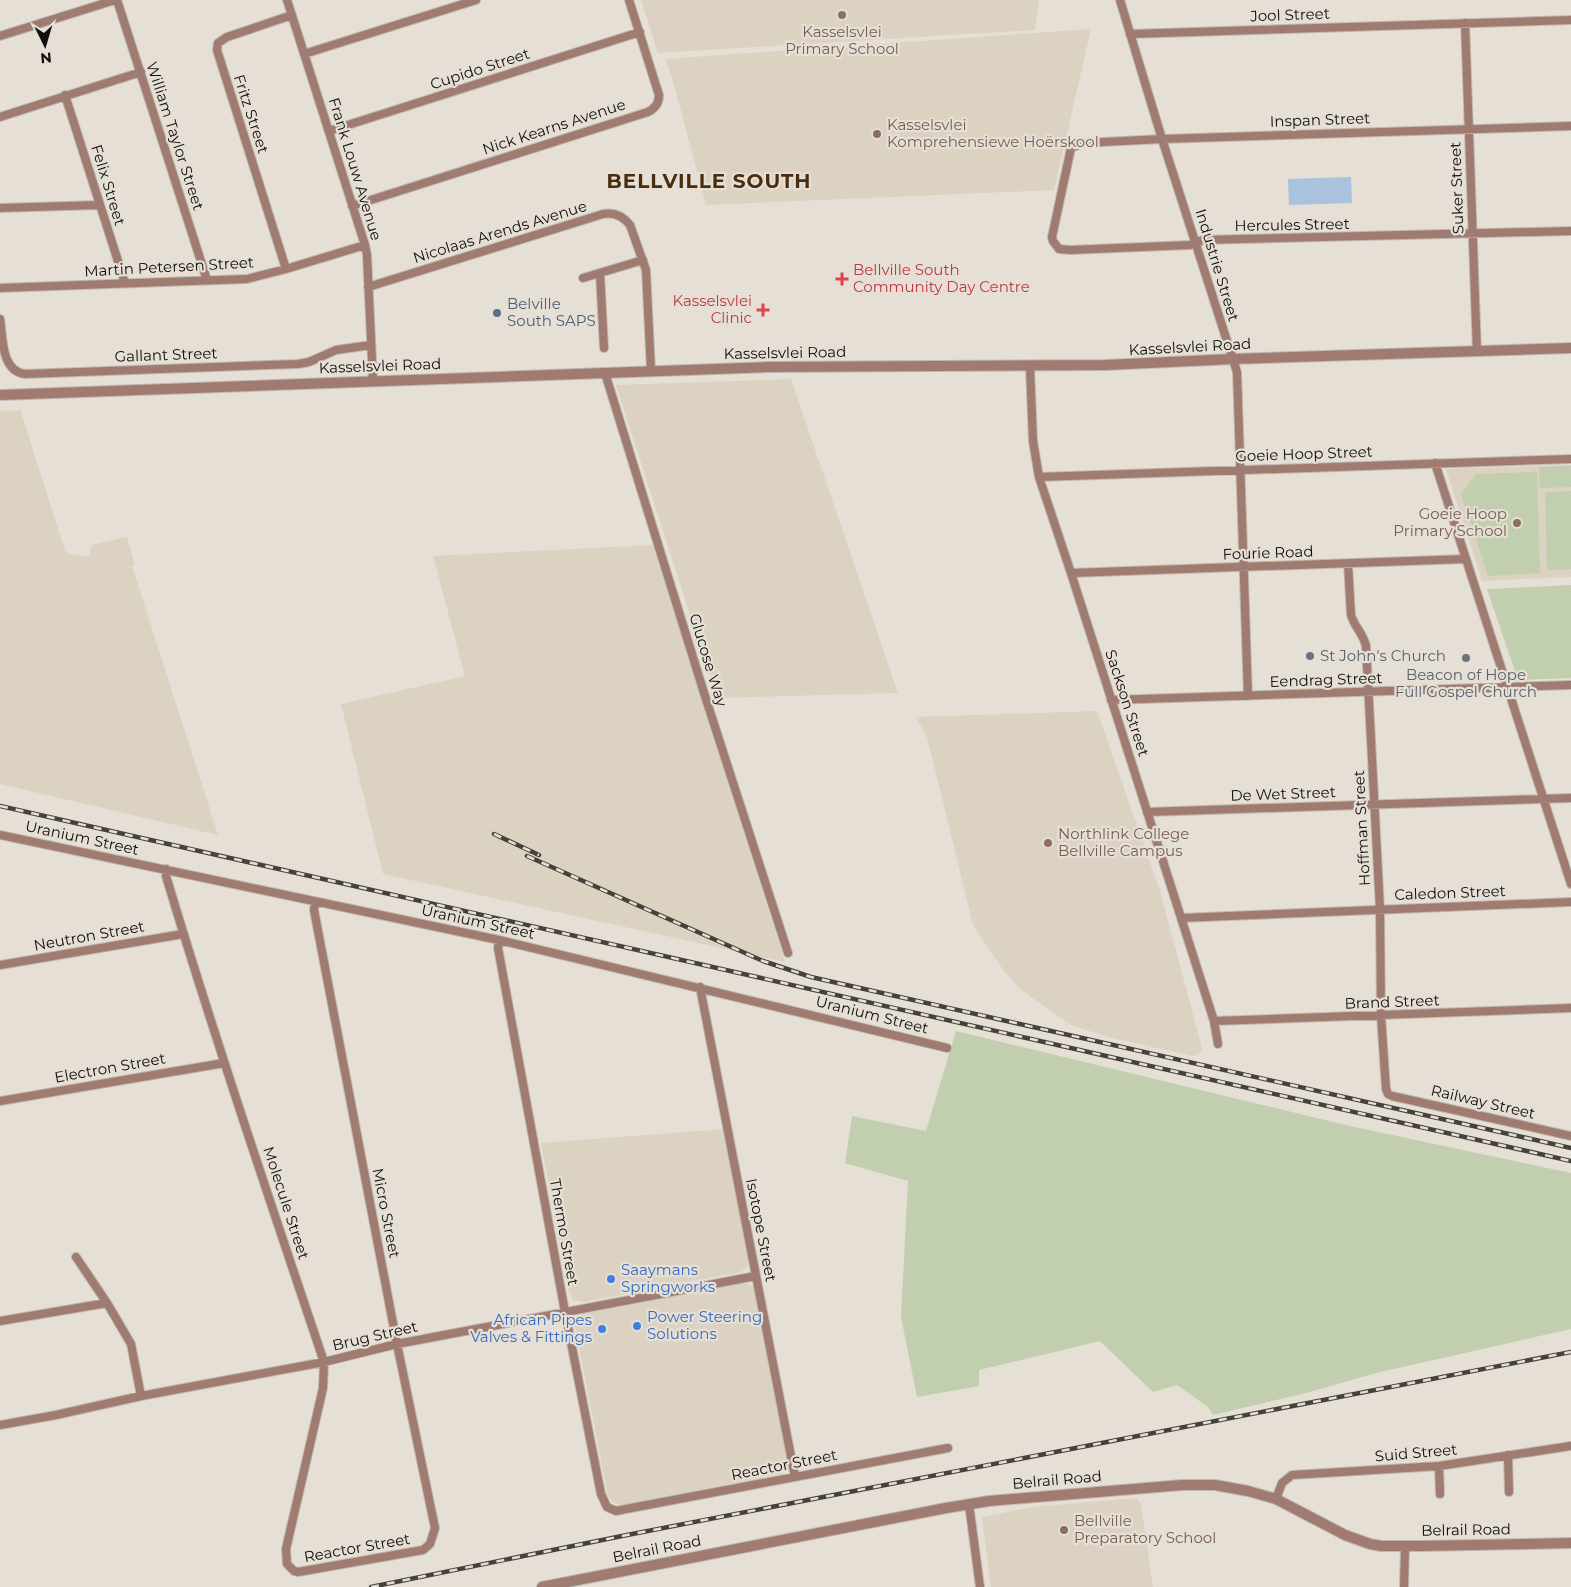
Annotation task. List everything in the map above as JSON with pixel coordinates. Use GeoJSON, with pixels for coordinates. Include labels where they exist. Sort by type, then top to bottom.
{"type":"FeatureCollection","features":[{"type":"Feature","properties":{"kind":"street"},"geometry":{"type":"LineString","coordinates":[[0,36],[116,0]]}},
{"type":"Feature","properties":{"kind":"street","name":"William Taylor Street"},"geometry":{"type":"LineString","coordinates":[[116,0],[141,72],[207,280]]}},
{"type":"Feature","properties":{"kind":"street","name":"Frank Louw Avenue"},"geometry":{"type":"LineString","coordinates":[[287,0],[364,245],[373,382]]}},
{"type":"Feature","properties":{"kind":"street"},"geometry":{"type":"LineString","coordinates":[[304,54],[476,0]]}},
{"type":"Feature","properties":{"kind":"street","name":"Nick Kearns Avenue"},"geometry":{"type":"LineString","coordinates":[[352,206],[654,109],[659,95],[629,0]]}},
{"type":"Feature","properties":{"kind":"street","name":"Industrie Street"},"geometry":{"type":"LineString","coordinates":[[1120,0],[1162,139],[1237,372],[1248,696]]}},
{"type":"Feature","properties":{"kind":"street","name":"Fritz Street"},"geometry":{"type":"LineString","coordinates":[[286,269],[217,50],[218,42],[227,37],[292,15]]}},
{"type":"Feature","properties":{"kind":"street","name":"Jool Street"},"geometry":{"type":"LineString","coordinates":[[1130,34],[1571,20]]}},
{"type":"Feature","properties":{"kind":"street","name":"Suker Street"},"geometry":{"type":"LineString","coordinates":[[1465,23],[1477,352]]}},
{"type":"Feature","properties":{"kind":"street","name":"Cupido Street"},"geometry":{"type":"LineString","coordinates":[[329,131],[640,32]]}},
{"type":"Feature","properties":{"kind":"street"},"geometry":{"type":"LineString","coordinates":[[0,117],[141,72]]}},
{"type":"Feature","properties":{"kind":"street","name":"Felix Street"},"geometry":{"type":"LineString","coordinates":[[66,95],[125,283]]}},
{"type":"Feature","properties":{"kind":"street","name":"Inspan Street"},"geometry":{"type":"LineString","coordinates":[[1071,148],[1083,143],[1162,139],[1571,126]]}},
{"type":"Feature","properties":{"kind":"street","name":"Hercules Street"},"geometry":{"type":"LineString","coordinates":[[1071,148],[1052,232],[1053,241],[1059,248],[1070,250],[1190,245],[1203,240],[1571,231]]}},
{"type":"Feature","properties":{"kind":"street"},"geometry":{"type":"LineString","coordinates":[[0,208],[99,204]]}},
{"type":"Feature","properties":{"kind":"street","name":"Nicolaas Arends Avenue"},"geometry":{"type":"LineString","coordinates":[[368,287],[613,213],[626,219],[630,225],[643,260],[648,286],[651,371]]}},
{"type":"Feature","properties":{"kind":"street","name":"Martin Petersen Street"},"geometry":{"type":"LineString","coordinates":[[0,288],[247,278],[262,276],[364,245]]}},
{"type":"Feature","properties":{"kind":"street"},"geometry":{"type":"LineString","coordinates":[[583,278],[643,260]]}},
{"type":"Feature","properties":{"kind":"street"},"geometry":{"type":"LineString","coordinates":[[600,273],[604,348]]}},
{"type":"Feature","properties":{"kind":"street","name":"Gallant Street"},"geometry":{"type":"LineString","coordinates":[[0,319],[8,364],[16,372],[25,374],[298,364],[315,360],[336,350],[371,345]]}},
{"type":"Feature","properties":{"kind":"street","name":"Kasselsvlei Road"},"geometry":{"type":"LineString","coordinates":[[0,395],[651,371],[827,366],[1030,367],[1571,348]]}},
{"type":"Feature","properties":{"kind":"street","name":"Sackson Street"},"geometry":{"type":"LineString","coordinates":[[1030,367],[1033,441],[1039,477],[1214,1021],[1218,1044]]}},
{"type":"Feature","properties":{"kind":"street","name":"Glucose Way"},"geometry":{"type":"LineString","coordinates":[[605,373],[704,693],[788,953]]}},
{"type":"Feature","properties":{"kind":"street","name":"Goeie Hoop Street"},"geometry":{"type":"LineString","coordinates":[[1039,477],[1571,459]]}},
{"type":"Feature","properties":{"kind":"street"},"geometry":{"type":"LineString","coordinates":[[1435,464],[1542,800],[1571,884]]}},
{"type":"Feature","properties":{"kind":"street","name":"Fourie Road"},"geometry":{"type":"LineString","coordinates":[[1071,573],[1465,559]]}},
{"type":"Feature","properties":{"kind":"street","name":"Hoffman Street"},"geometry":{"type":"LineString","coordinates":[[1348,564],[1351,615],[1353,622],[1366,641],[1380,910],[1382,1016],[1386,1089],[1388,1094]]}},
{"type":"Feature","properties":{"kind":"street","name":"Eendrag Street"},"geometry":{"type":"LineString","coordinates":[[1112,700],[1571,685]]}},
{"type":"Feature","properties":{"kind":"street","name":"De Wet Street"},"geometry":{"type":"LineString","coordinates":[[1147,812],[1571,798]]}},
{"type":"Feature","properties":{"kind":"street","name":"Uranium Street"},"geometry":{"type":"LineString","coordinates":[[0,835],[499,940],[947,1048]]}},
{"type":"Feature","properties":{"kind":"street","name":"Molecule Street"},"geometry":{"type":"LineString","coordinates":[[166,869],[166,876],[183,934],[224,1063],[324,1362],[323,1388],[286,1549]]}},
{"type":"Feature","properties":{"kind":"street","name":"Micro Street"},"geometry":{"type":"LineString","coordinates":[[315,902],[318,929],[397,1344],[435,1528]]}},
{"type":"Feature","properties":{"kind":"street","name":"Caledon Street"},"geometry":{"type":"LineString","coordinates":[[1181,918],[1571,902]]}},
{"type":"Feature","properties":{"kind":"street","name":"Neutron Street"},"geometry":{"type":"LineString","coordinates":[[0,965],[183,934]]}},
{"type":"Feature","properties":{"kind":"street","name":"Thermo Street"},"geometry":{"type":"LineString","coordinates":[[499,940],[498,948],[565,1312],[601,1494],[607,1507],[616,1511],[626,1509]]}},
{"type":"Feature","properties":{"kind":"street","name":"Isotope Street"},"geometry":{"type":"LineString","coordinates":[[700,987],[795,1477]]}},
{"type":"Feature","properties":{"kind":"street","name":"Brand Street"},"geometry":{"type":"LineString","coordinates":[[1214,1021],[1571,1008]]}},
{"type":"Feature","properties":{"kind":"street","name":"Electron Street"},"geometry":{"type":"LineString","coordinates":[[0,1101],[224,1063]]}},
{"type":"Feature","properties":{"kind":"street","name":"Railway Street"},"geometry":{"type":"LineString","coordinates":[[1388,1094],[1571,1136]]}},
{"type":"Feature","properties":{"kind":"street"},"geometry":{"type":"LineString","coordinates":[[76,1257],[107,1303],[131,1344],[141,1396]]}},
{"type":"Feature","properties":{"kind":"street","name":"Brug Street"},"geometry":{"type":"LineString","coordinates":[[0,1425],[141,1396],[324,1362],[397,1344],[756,1276]]}},
{"type":"Feature","properties":{"kind":"street"},"geometry":{"type":"LineString","coordinates":[[0,1321],[107,1303]]}},
{"type":"Feature","properties":{"kind":"street","name":"Suid Street"},"geometry":{"type":"LineString","coordinates":[[1276,1499],[1282,1483],[1292,1475],[1439,1466],[1571,1446]]}},
{"type":"Feature","properties":{"kind":"street","name":"Reactor Street"},"geometry":{"type":"LineString","coordinates":[[626,1509],[948,1448]]}},
{"type":"Feature","properties":{"kind":"street"},"geometry":{"type":"LineString","coordinates":[[1508,1456],[1509,1492]]}},
{"type":"Feature","properties":{"kind":"street"},"geometry":{"type":"LineString","coordinates":[[1439,1466],[1440,1494]]}},
{"type":"Feature","properties":{"kind":"street","name":"Belrail Road"},"geometry":{"type":"LineString","coordinates":[[542,1587],[969,1504],[1182,1485],[1215,1485],[1276,1499],[1358,1540],[1381,1546],[1571,1543]]}},
{"type":"Feature","properties":{"kind":"street"},"geometry":{"type":"LineString","coordinates":[[969,1504],[980,1587]]}},
{"type":"Feature","properties":{"kind":"street","name":"Reactor Street"},"geometry":{"type":"LineString","coordinates":[[286,1549],[286,1561],[289,1567],[294,1571],[304,1571],[424,1550],[430,1544],[435,1528]]}},
{"type":"Feature","properties":{"kind":"street"},"geometry":{"type":"LineString","coordinates":[[1404,1587],[1405,1547]]}},
{"type":"Feature","properties":{"kind":"shaded area","name":"Kasselsvlei Primary School"},"geometry":{"type":"Polygon","coordinates":[[[641,0],[1039,0],[1035,30],[658,53],[641,0]]]}},
{"type":"Feature","properties":{"kind":"shaded area","name":"Kasselsvlei Komprehensiewe Hoërskool"},"geometry":{"type":"Polygon","coordinates":[[[1091,29],[1054,190],[706,205],[672,77],[665,59],[1091,29]]]}},
{"type":"Feature","properties":{"kind":"shaded area"},"geometry":{"type":"Polygon","coordinates":[[[791,379],[898,693],[717,698],[616,385],[791,379]]]}},
{"type":"Feature","properties":{"kind":"shaded area"},"geometry":{"type":"Polygon","coordinates":[[[20,409],[65,551],[69,554],[89,557],[92,545],[127,537],[135,565],[132,566],[218,835],[0,784],[0,410],[16,411],[20,409]]]}},
{"type":"Feature","properties":{"kind":"shaded area","name":"Goeie Hoop Primary School"},"geometry":{"type":"Polygon","coordinates":[[[1571,465],[1571,577],[1482,581],[1446,469],[1571,465]]]}},
{"type":"Feature","properties":{"kind":"shaded area"},"geometry":{"type":"Polygon","coordinates":[[[655,545],[697,687],[785,962],[383,874],[341,704],[465,676],[433,556],[655,545]]]}},
{"type":"Feature","properties":{"kind":"shaded area","name":"Northlink College Bellville Campus"},"geometry":{"type":"Polygon","coordinates":[[[1097,711],[1160,891],[1202,1049],[1199,1054],[1193,1056],[1108,1037],[1071,1025],[1020,989],[1004,971],[973,925],[927,737],[916,717],[1097,711]]]}},
{"type":"Feature","properties":{"kind":"shaded area"},"geometry":{"type":"Polygon","coordinates":[[[724,1129],[749,1261],[747,1267],[741,1272],[584,1302],[573,1300],[569,1292],[541,1143],[724,1129]]]}},
{"type":"Feature","properties":{"kind":"shaded area"},"geometry":{"type":"Polygon","coordinates":[[[743,1283],[751,1285],[755,1290],[788,1460],[787,1469],[779,1474],[622,1505],[613,1503],[608,1496],[575,1327],[576,1319],[583,1314],[743,1283]]]}},
{"type":"Feature","properties":{"kind":"shaded area","name":"Bellville Preparatory School"},"geometry":{"type":"Polygon","coordinates":[[[1137,1498],[1141,1504],[1153,1587],[991,1587],[982,1517],[1032,1507],[1137,1498]]]}},
{"type":"Feature","properties":{"kind":"green space"},"geometry":{"type":"Polygon","coordinates":[[[1571,466],[1571,487],[1540,488],[1539,467],[1571,466]]]}},
{"type":"Feature","properties":{"kind":"green space"},"geometry":{"type":"Polygon","coordinates":[[[1537,472],[1540,573],[1488,576],[1461,494],[1476,474],[1537,472]]]}},
{"type":"Feature","properties":{"kind":"green space"},"geometry":{"type":"Polygon","coordinates":[[[1571,491],[1571,569],[1547,570],[1545,492],[1571,491]]]}},
{"type":"Feature","properties":{"kind":"green space"},"geometry":{"type":"Polygon","coordinates":[[[1571,585],[1571,678],[1518,680],[1487,589],[1571,585]]]}},
{"type":"Feature","properties":{"kind":"green space"},"geometry":{"type":"Polygon","coordinates":[[[956,1031],[1350,1126],[1571,1173],[1571,1329],[1380,1372],[1302,1394],[1213,1415],[1208,1407],[1177,1385],[1153,1392],[1100,1341],[979,1370],[979,1386],[917,1397],[901,1317],[908,1181],[845,1163],[852,1116],[926,1131],[956,1031]]]}},
{"type":"Feature","properties":{"kind":"water"},"geometry":{"type":"Polygon","coordinates":[[[1351,177],[1352,203],[1289,205],[1288,179],[1351,177]]]}},
{"type":"Feature","properties":{"kind":"railway"},"geometry":{"type":"LineString","coordinates":[[0,806],[1571,1161]]}},
{"type":"Feature","properties":{"kind":"railway"},"geometry":{"type":"LineString","coordinates":[[494,834],[539,855]]}},
{"type":"Feature","properties":{"kind":"railway"},"geometry":{"type":"LineString","coordinates":[[527,856],[763,961],[811,977],[1571,1148]]}},
{"type":"Feature","properties":{"kind":"railway"},"geometry":{"type":"LineString","coordinates":[[371,1587],[622,1536],[1571,1352]]}},
{"type":"Feature","properties":{"kind":"place","name":"Kasselsvlei Primary School"},"geometry":{"type":"Point","coordinates":[842,15]}},
{"type":"Feature","properties":{"kind":"place","name":"Kasselsvlei Komprehensiewe Hoërskool"},"geometry":{"type":"Point","coordinates":[877,134]}},
{"type":"Feature","properties":{"kind":"place","name":"Bellville South Community Day Centre"},"geometry":{"type":"Point","coordinates":[842,279]}},
{"type":"Feature","properties":{"kind":"place","name":"Kasselsvlei Clinic"},"geometry":{"type":"Point","coordinates":[763,310]}},
{"type":"Feature","properties":{"kind":"place","name":"Belville South SAPS"},"geometry":{"type":"Point","coordinates":[497,313]}},
{"type":"Feature","properties":{"kind":"place","name":"Goeie Hoop Primary School"},"geometry":{"type":"Point","coordinates":[1517,523]}},
{"type":"Feature","properties":{"kind":"place","name":"St John's Church"},"geometry":{"type":"Point","coordinates":[1310,656]}},
{"type":"Feature","properties":{"kind":"place","name":"Beacon of Hope Full Gospel Church"},"geometry":{"type":"Point","coordinates":[1466,658]}},
{"type":"Feature","properties":{"kind":"place","name":"Northlink College Bellville Campus"},"geometry":{"type":"Point","coordinates":[1048,843]}},
{"type":"Feature","properties":{"kind":"place","name":"Saaymans Springworks"},"geometry":{"type":"Point","coordinates":[611,1279]}},
{"type":"Feature","properties":{"kind":"place","name":"Power Steering Solutions"},"geometry":{"type":"Point","coordinates":[637,1326]}},
{"type":"Feature","properties":{"kind":"place","name":"African Pipes Valves & Fittings"},"geometry":{"type":"Point","coordinates":[602,1329]}},
{"type":"Feature","properties":{"kind":"place","name":"Bellville Preparatory School"},"geometry":{"type":"Point","coordinates":[1064,1530]}},
{"type":"Feature","properties":{"kind":"district","name":"BELLVILLE SOUTH"},"geometry":{"type":"Point","coordinates":[709,181]}}]}
